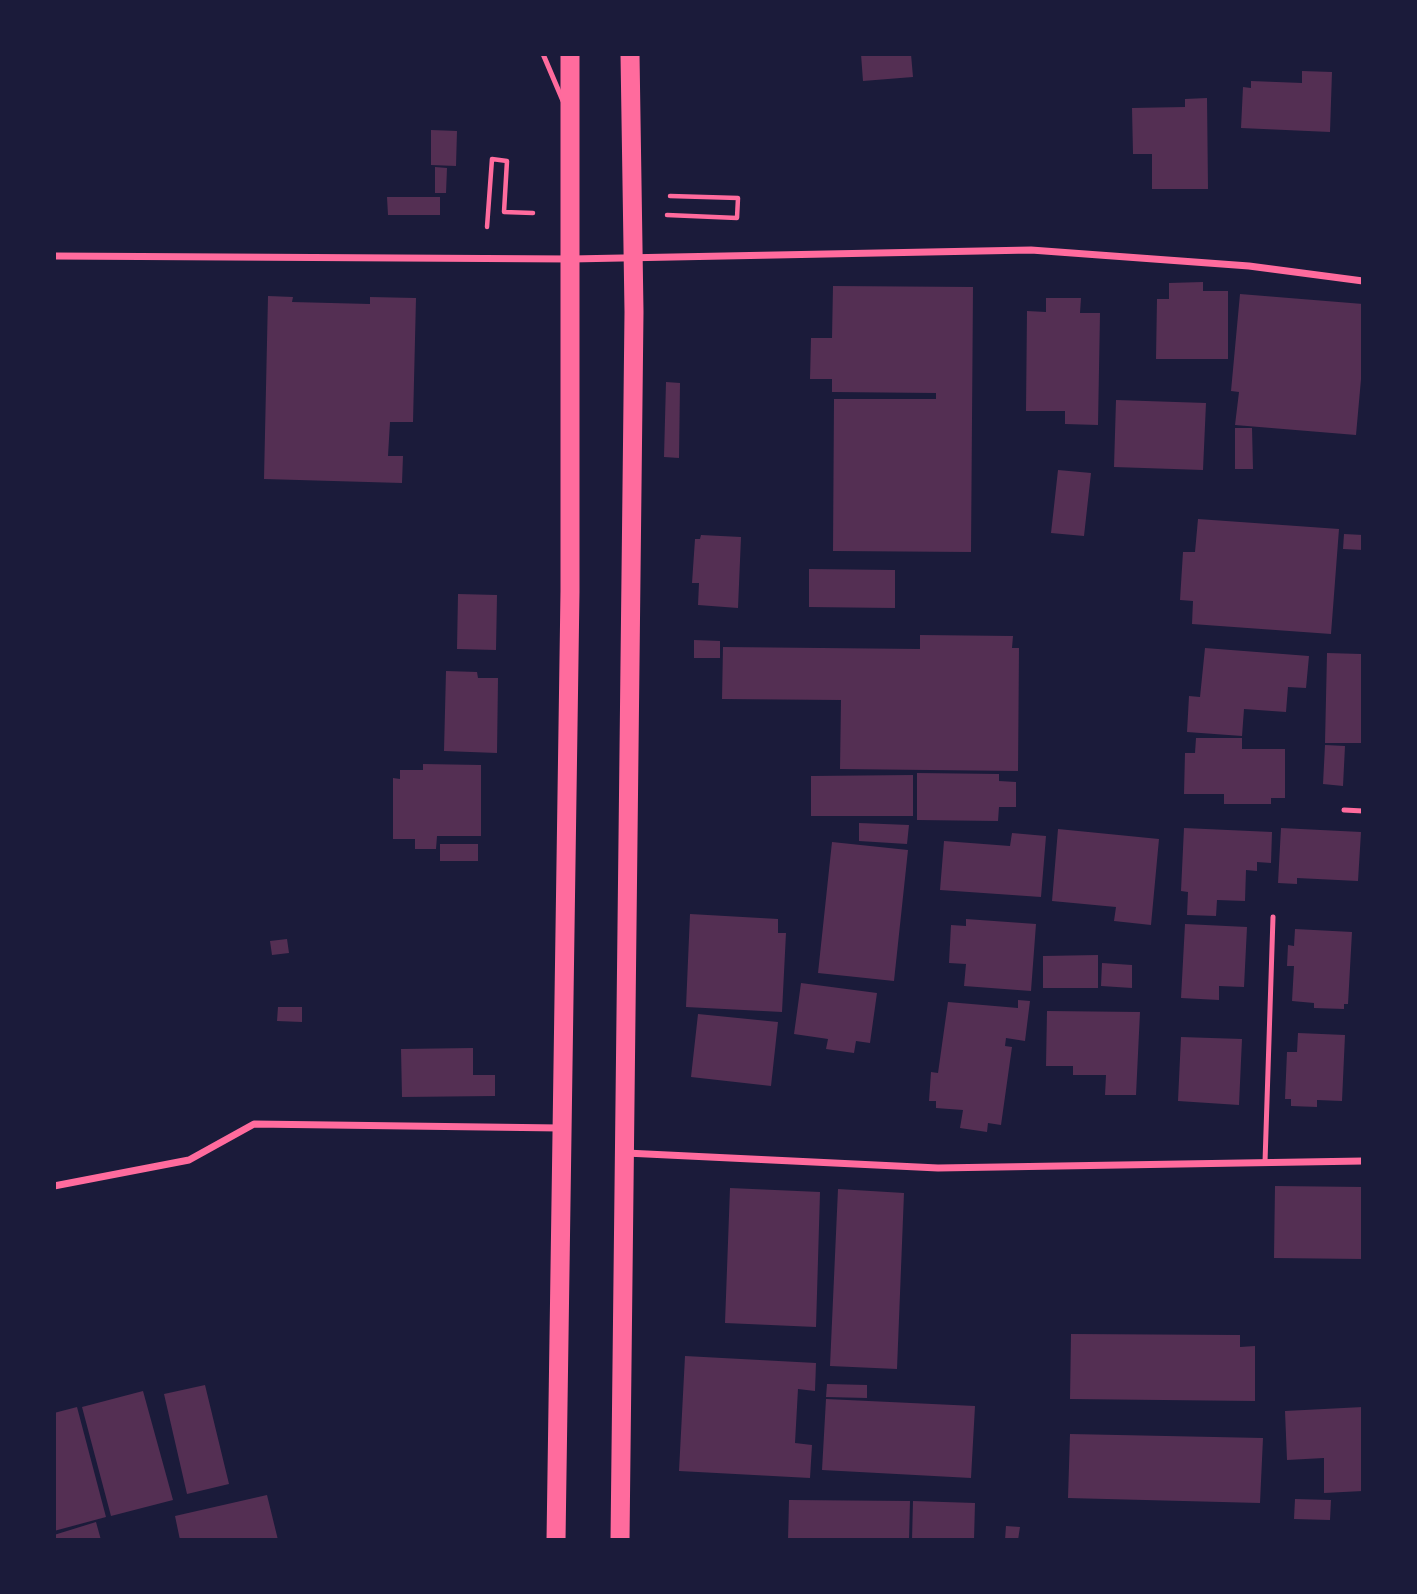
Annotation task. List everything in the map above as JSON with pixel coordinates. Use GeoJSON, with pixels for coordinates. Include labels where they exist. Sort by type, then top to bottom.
{"type":"FeatureCollection","features":[{"type":"Feature","properties":{"kind":"highway"},"geometry":{"type":"LineString","coordinates":[[556,1540],[559,1128],[569,605],[570,54]]}},
{"type":"Feature","properties":{"kind":"highway"},"geometry":{"type":"LineString","coordinates":[[620,1540],[633,257],[630,54]]}},
{"type":"Feature","properties":{"kind":"street"},"geometry":{"type":"LineString","coordinates":[[54,256],[571,259],[1031,250],[1249,266],[1363,281]]}},
{"type":"Feature","properties":{"kind":"street"},"geometry":{"type":"LineString","coordinates":[[54,1186],[189,1160],[254,1124],[559,1128]]}},
{"type":"Feature","properties":{"kind":"street"},"geometry":{"type":"LineString","coordinates":[[625,1153],[938,1168],[1363,1161]]}},
{"type":"Feature","properties":{"kind":"lane"},"geometry":{"type":"LineString","coordinates":[[543,54],[569,117]]}},
{"type":"Feature","properties":{"kind":"lane"},"geometry":{"type":"LineString","coordinates":[[1343,810],[1363,811]]}},
{"type":"Feature","properties":{"kind":"lane"},"geometry":{"type":"LineString","coordinates":[[1265,1162],[1273,917]]}},
{"type":"Feature","properties":{"kind":"path"},"geometry":{"type":"LineString","coordinates":[[487,234],[492,159],[507,161],[504,212]]}},
{"type":"Feature","properties":{"kind":"path"},"geometry":{"type":"LineString","coordinates":[[670,196],[738,198],[737,218],[683,215]]}},
{"type":"Feature","properties":{"kind":"building"},"geometry":{"type":"Polygon","coordinates":[[[861,54],[911,54],[913,77],[863,81],[861,54]]]}},
{"type":"Feature","properties":{"kind":"building"},"geometry":{"type":"Polygon","coordinates":[[[1302,71],[1332,72],[1330,132],[1241,128],[1243,87],[1251,88],[1251,81],[1302,83],[1302,71]]]}},
{"type":"Feature","properties":{"kind":"building"},"geometry":{"type":"Polygon","coordinates":[[[1207,98],[1208,189],[1152,189],[1152,154],[1133,154],[1132,108],[1185,107],[1185,99],[1207,98]]]}},
{"type":"Feature","properties":{"kind":"building"},"geometry":{"type":"Polygon","coordinates":[[[431,130],[457,131],[456,166],[431,165],[431,130]]]}},
{"type":"Feature","properties":{"kind":"building"},"geometry":{"type":"Polygon","coordinates":[[[435,167],[447,168],[446,193],[435,193],[435,167]]]}},
{"type":"Feature","properties":{"kind":"building"},"geometry":{"type":"Polygon","coordinates":[[[387,197],[440,197],[440,215],[388,215],[387,197]]]}},
{"type":"Feature","properties":{"kind":"building"},"geometry":{"type":"Polygon","coordinates":[[[1203,282],[1203,291],[1228,291],[1228,359],[1156,359],[1157,299],[1169,299],[1169,283],[1203,282]]]}},
{"type":"Feature","properties":{"kind":"building"},"geometry":{"type":"Polygon","coordinates":[[[833,286],[973,287],[971,552],[833,551],[834,399],[936,399],[936,393],[832,392],[832,379],[810,379],[811,338],[832,338],[833,286]]]}},
{"type":"Feature","properties":{"kind":"building"},"geometry":{"type":"Polygon","coordinates":[[[1240,294],[1363,304],[1363,357],[1356,435],[1235,425],[1239,392],[1231,391],[1240,294]]]}},
{"type":"Feature","properties":{"kind":"building"},"geometry":{"type":"Polygon","coordinates":[[[268,296],[293,297],[292,302],[370,304],[370,297],[416,298],[413,422],[390,422],[388,456],[403,456],[402,483],[264,479],[268,296]]]}},
{"type":"Feature","properties":{"kind":"building"},"geometry":{"type":"Polygon","coordinates":[[[1046,298],[1081,298],[1080,313],[1100,313],[1098,425],[1065,424],[1065,411],[1026,411],[1027,311],[1046,312],[1046,298]]]}},
{"type":"Feature","properties":{"kind":"building"},"geometry":{"type":"Polygon","coordinates":[[[666,382],[680,383],[679,458],[664,457],[666,382]]]}},
{"type":"Feature","properties":{"kind":"building"},"geometry":{"type":"Polygon","coordinates":[[[1116,400],[1206,403],[1203,470],[1114,467],[1116,400]]]}},
{"type":"Feature","properties":{"kind":"building"},"geometry":{"type":"Polygon","coordinates":[[[1235,428],[1252,428],[1253,469],[1235,469],[1235,428]]]}},
{"type":"Feature","properties":{"kind":"building"},"geometry":{"type":"Polygon","coordinates":[[[1058,470],[1091,473],[1084,536],[1051,533],[1058,470]]]}},
{"type":"Feature","properties":{"kind":"building"},"geometry":{"type":"Polygon","coordinates":[[[1198,519],[1339,529],[1331,634],[1192,624],[1193,601],[1180,600],[1183,552],[1195,552],[1198,519]]]}},
{"type":"Feature","properties":{"kind":"building"},"geometry":{"type":"Polygon","coordinates":[[[1344,534],[1363,535],[1363,550],[1343,549],[1344,534]]]}},
{"type":"Feature","properties":{"kind":"building"},"geometry":{"type":"Polygon","coordinates":[[[701,535],[741,537],[738,608],[698,605],[699,583],[692,583],[695,539],[700,539],[701,535]]]}},
{"type":"Feature","properties":{"kind":"building"},"geometry":{"type":"Polygon","coordinates":[[[809,569],[895,570],[895,608],[809,607],[809,569]]]}},
{"type":"Feature","properties":{"kind":"building"},"geometry":{"type":"Polygon","coordinates":[[[458,594],[497,595],[496,650],[457,649],[458,594]]]}},
{"type":"Feature","properties":{"kind":"building"},"geometry":{"type":"Polygon","coordinates":[[[920,635],[1013,636],[1012,648],[1019,648],[1018,771],[840,769],[841,700],[722,699],[723,647],[920,649],[920,635]]]}},
{"type":"Feature","properties":{"kind":"building"},"geometry":{"type":"Polygon","coordinates":[[[694,640],[720,641],[720,658],[694,658],[694,640]]]}},
{"type":"Feature","properties":{"kind":"building"},"geometry":{"type":"Polygon","coordinates":[[[1205,648],[1309,656],[1306,688],[1288,687],[1286,712],[1244,709],[1242,736],[1187,732],[1189,696],[1200,697],[1205,648]]]}},
{"type":"Feature","properties":{"kind":"building"},"geometry":{"type":"Polygon","coordinates":[[[1327,653],[1361,654],[1363,743],[1325,743],[1327,653]]]}},
{"type":"Feature","properties":{"kind":"building"},"geometry":{"type":"Polygon","coordinates":[[[446,671],[477,672],[478,678],[498,678],[497,753],[444,751],[446,671]]]}},
{"type":"Feature","properties":{"kind":"building"},"geometry":{"type":"Polygon","coordinates":[[[1196,738],[1242,738],[1242,749],[1285,749],[1285,798],[1271,798],[1271,804],[1224,804],[1224,794],[1184,794],[1185,753],[1195,753],[1196,738]]]}},
{"type":"Feature","properties":{"kind":"building"},"geometry":{"type":"Polygon","coordinates":[[[1325,745],[1345,746],[1343,786],[1323,784],[1325,745]]]}},
{"type":"Feature","properties":{"kind":"building"},"geometry":{"type":"Polygon","coordinates":[[[423,764],[481,765],[481,836],[437,836],[436,849],[415,849],[415,839],[393,839],[393,778],[400,779],[400,770],[423,770],[423,764]]]}},
{"type":"Feature","properties":{"kind":"building"},"geometry":{"type":"Polygon","coordinates":[[[917,773],[999,774],[999,781],[1016,782],[1016,807],[999,807],[998,821],[917,820],[917,773]]]}},
{"type":"Feature","properties":{"kind":"building"},"geometry":{"type":"Polygon","coordinates":[[[913,775],[913,816],[811,816],[811,776],[913,775]]]}},
{"type":"Feature","properties":{"kind":"building"},"geometry":{"type":"Polygon","coordinates":[[[859,823],[909,825],[907,844],[859,841],[859,823]]]}},
{"type":"Feature","properties":{"kind":"building"},"geometry":{"type":"Polygon","coordinates":[[[1184,828],[1272,832],[1271,863],[1257,862],[1257,871],[1246,870],[1245,901],[1217,900],[1216,916],[1187,915],[1188,892],[1181,891],[1184,828]]]}},
{"type":"Feature","properties":{"kind":"building"},"geometry":{"type":"Polygon","coordinates":[[[1281,828],[1361,832],[1358,881],[1297,878],[1297,884],[1278,883],[1281,828]]]}},
{"type":"Feature","properties":{"kind":"building"},"geometry":{"type":"Polygon","coordinates":[[[1058,829],[1159,839],[1151,925],[1114,921],[1116,907],[1052,901],[1058,829]]]}},
{"type":"Feature","properties":{"kind":"building"},"geometry":{"type":"Polygon","coordinates":[[[1012,833],[1046,836],[1041,897],[940,890],[944,841],[1010,846],[1012,833]]]}},
{"type":"Feature","properties":{"kind":"building"},"geometry":{"type":"Polygon","coordinates":[[[832,842],[908,850],[894,981],[818,973],[832,842]]]}},
{"type":"Feature","properties":{"kind":"building"},"geometry":{"type":"Polygon","coordinates":[[[440,844],[478,844],[478,861],[440,861],[440,844]]]}},
{"type":"Feature","properties":{"kind":"building"},"geometry":{"type":"Polygon","coordinates":[[[690,914],[778,919],[778,933],[786,933],[782,1012],[686,1007],[690,914]]]}},
{"type":"Feature","properties":{"kind":"building"},"geometry":{"type":"Polygon","coordinates":[[[966,919],[1036,924],[1031,991],[964,986],[966,964],[949,963],[951,925],[966,926],[966,919]]]}},
{"type":"Feature","properties":{"kind":"building"},"geometry":{"type":"Polygon","coordinates":[[[1185,924],[1247,927],[1244,987],[1219,986],[1219,1000],[1181,998],[1185,924]]]}},
{"type":"Feature","properties":{"kind":"building"},"geometry":{"type":"Polygon","coordinates":[[[1295,929],[1352,932],[1348,1004],[1344,1004],[1344,1009],[1314,1008],[1314,1003],[1292,1001],[1294,966],[1287,966],[1288,945],[1294,946],[1295,929]]]}},
{"type":"Feature","properties":{"kind":"building"},"geometry":{"type":"Polygon","coordinates":[[[287,939],[289,953],[272,955],[270,941],[287,939]]]}},
{"type":"Feature","properties":{"kind":"building"},"geometry":{"type":"Polygon","coordinates":[[[1098,955],[1098,988],[1043,988],[1043,956],[1098,955]]]}},
{"type":"Feature","properties":{"kind":"building"},"geometry":{"type":"Polygon","coordinates":[[[1102,963],[1132,965],[1132,988],[1101,986],[1102,963]]]}},
{"type":"Feature","properties":{"kind":"building"},"geometry":{"type":"Polygon","coordinates":[[[801,983],[877,993],[870,1043],[856,1041],[854,1053],[826,1049],[828,1039],[794,1034],[801,983]]]}},
{"type":"Feature","properties":{"kind":"building"},"geometry":{"type":"Polygon","coordinates":[[[1018,1000],[1030,1001],[1025,1041],[1006,1038],[1005,1046],[1012,1047],[1001,1125],[988,1123],[987,1132],[960,1128],[963,1110],[936,1108],[936,1101],[929,1101],[931,1072],[938,1073],[948,1002],[1018,1008],[1018,1000]]]}},
{"type":"Feature","properties":{"kind":"building"},"geometry":{"type":"Polygon","coordinates":[[[278,1007],[302,1007],[302,1022],[277,1021],[278,1007]]]}},
{"type":"Feature","properties":{"kind":"building"},"geometry":{"type":"Polygon","coordinates":[[[1047,1011],[1140,1012],[1136,1095],[1105,1095],[1106,1075],[1073,1075],[1073,1066],[1046,1066],[1047,1011]]]}},
{"type":"Feature","properties":{"kind":"building"},"geometry":{"type":"Polygon","coordinates":[[[698,1014],[778,1022],[771,1086],[691,1077],[698,1014]]]}},
{"type":"Feature","properties":{"kind":"building"},"geometry":{"type":"Polygon","coordinates":[[[1298,1033],[1345,1035],[1342,1101],[1317,1100],[1317,1107],[1291,1106],[1291,1099],[1285,1099],[1287,1052],[1297,1052],[1298,1033]]]}},
{"type":"Feature","properties":{"kind":"building"},"geometry":{"type":"Polygon","coordinates":[[[1181,1037],[1242,1039],[1239,1105],[1178,1101],[1181,1037]]]}},
{"type":"Feature","properties":{"kind":"building"},"geometry":{"type":"Polygon","coordinates":[[[473,1048],[473,1075],[495,1075],[495,1096],[402,1097],[401,1049],[473,1048]]]}},
{"type":"Feature","properties":{"kind":"building"},"geometry":{"type":"Polygon","coordinates":[[[1275,1186],[1363,1187],[1363,1259],[1274,1258],[1275,1186]]]}},
{"type":"Feature","properties":{"kind":"building"},"geometry":{"type":"Polygon","coordinates":[[[730,1188],[820,1192],[816,1327],[725,1323],[730,1188]]]}},
{"type":"Feature","properties":{"kind":"building"},"geometry":{"type":"Polygon","coordinates":[[[838,1189],[904,1193],[897,1369],[830,1366],[838,1189]]]}},
{"type":"Feature","properties":{"kind":"building"},"geometry":{"type":"Polygon","coordinates":[[[1071,1334],[1240,1335],[1240,1347],[1255,1346],[1255,1401],[1070,1399],[1071,1334]]]}},
{"type":"Feature","properties":{"kind":"building"},"geometry":{"type":"Polygon","coordinates":[[[685,1356],[816,1363],[815,1391],[798,1389],[795,1443],[812,1445],[810,1478],[679,1471],[685,1356]]]}},
{"type":"Feature","properties":{"kind":"building"},"geometry":{"type":"Polygon","coordinates":[[[827,1384],[867,1385],[867,1398],[826,1397],[827,1384]]]}},
{"type":"Feature","properties":{"kind":"building"},"geometry":{"type":"Polygon","coordinates":[[[205,1385],[229,1484],[187,1494],[164,1394],[205,1385]]]}},
{"type":"Feature","properties":{"kind":"building"},"geometry":{"type":"Polygon","coordinates":[[[143,1391],[173,1500],[111,1516],[82,1407],[143,1391]]]}},
{"type":"Feature","properties":{"kind":"building"},"geometry":{"type":"Polygon","coordinates":[[[826,1399],[975,1406],[971,1478],[822,1470],[826,1399]]]}},
{"type":"Feature","properties":{"kind":"building"},"geometry":{"type":"Polygon","coordinates":[[[77,1407],[106,1517],[54,1531],[54,1413],[77,1407]]]}},
{"type":"Feature","properties":{"kind":"building"},"geometry":{"type":"Polygon","coordinates":[[[1363,1407],[1363,1491],[1324,1493],[1324,1458],[1287,1460],[1285,1411],[1363,1407]]]}},
{"type":"Feature","properties":{"kind":"building"},"geometry":{"type":"Polygon","coordinates":[[[1070,1434],[1263,1438],[1260,1503],[1068,1498],[1070,1434]]]}},
{"type":"Feature","properties":{"kind":"building"},"geometry":{"type":"Polygon","coordinates":[[[267,1495],[278,1540],[180,1540],[175,1516],[267,1495]]]}},
{"type":"Feature","properties":{"kind":"building"},"geometry":{"type":"Polygon","coordinates":[[[1295,1499],[1331,1500],[1330,1520],[1294,1519],[1295,1499]]]}},
{"type":"Feature","properties":{"kind":"building"},"geometry":{"type":"Polygon","coordinates":[[[789,1500],[910,1501],[909,1540],[788,1540],[789,1500]]]}},
{"type":"Feature","properties":{"kind":"building"},"geometry":{"type":"Polygon","coordinates":[[[913,1501],[975,1503],[974,1540],[912,1540],[913,1501]]]}},
{"type":"Feature","properties":{"kind":"building"},"geometry":{"type":"Polygon","coordinates":[[[96,1522],[101,1540],[54,1540],[54,1535],[96,1522]]]}},
{"type":"Feature","properties":{"kind":"building"},"geometry":{"type":"Polygon","coordinates":[[[1006,1526],[1020,1527],[1018,1540],[1005,1540],[1006,1526]]]}}]}
